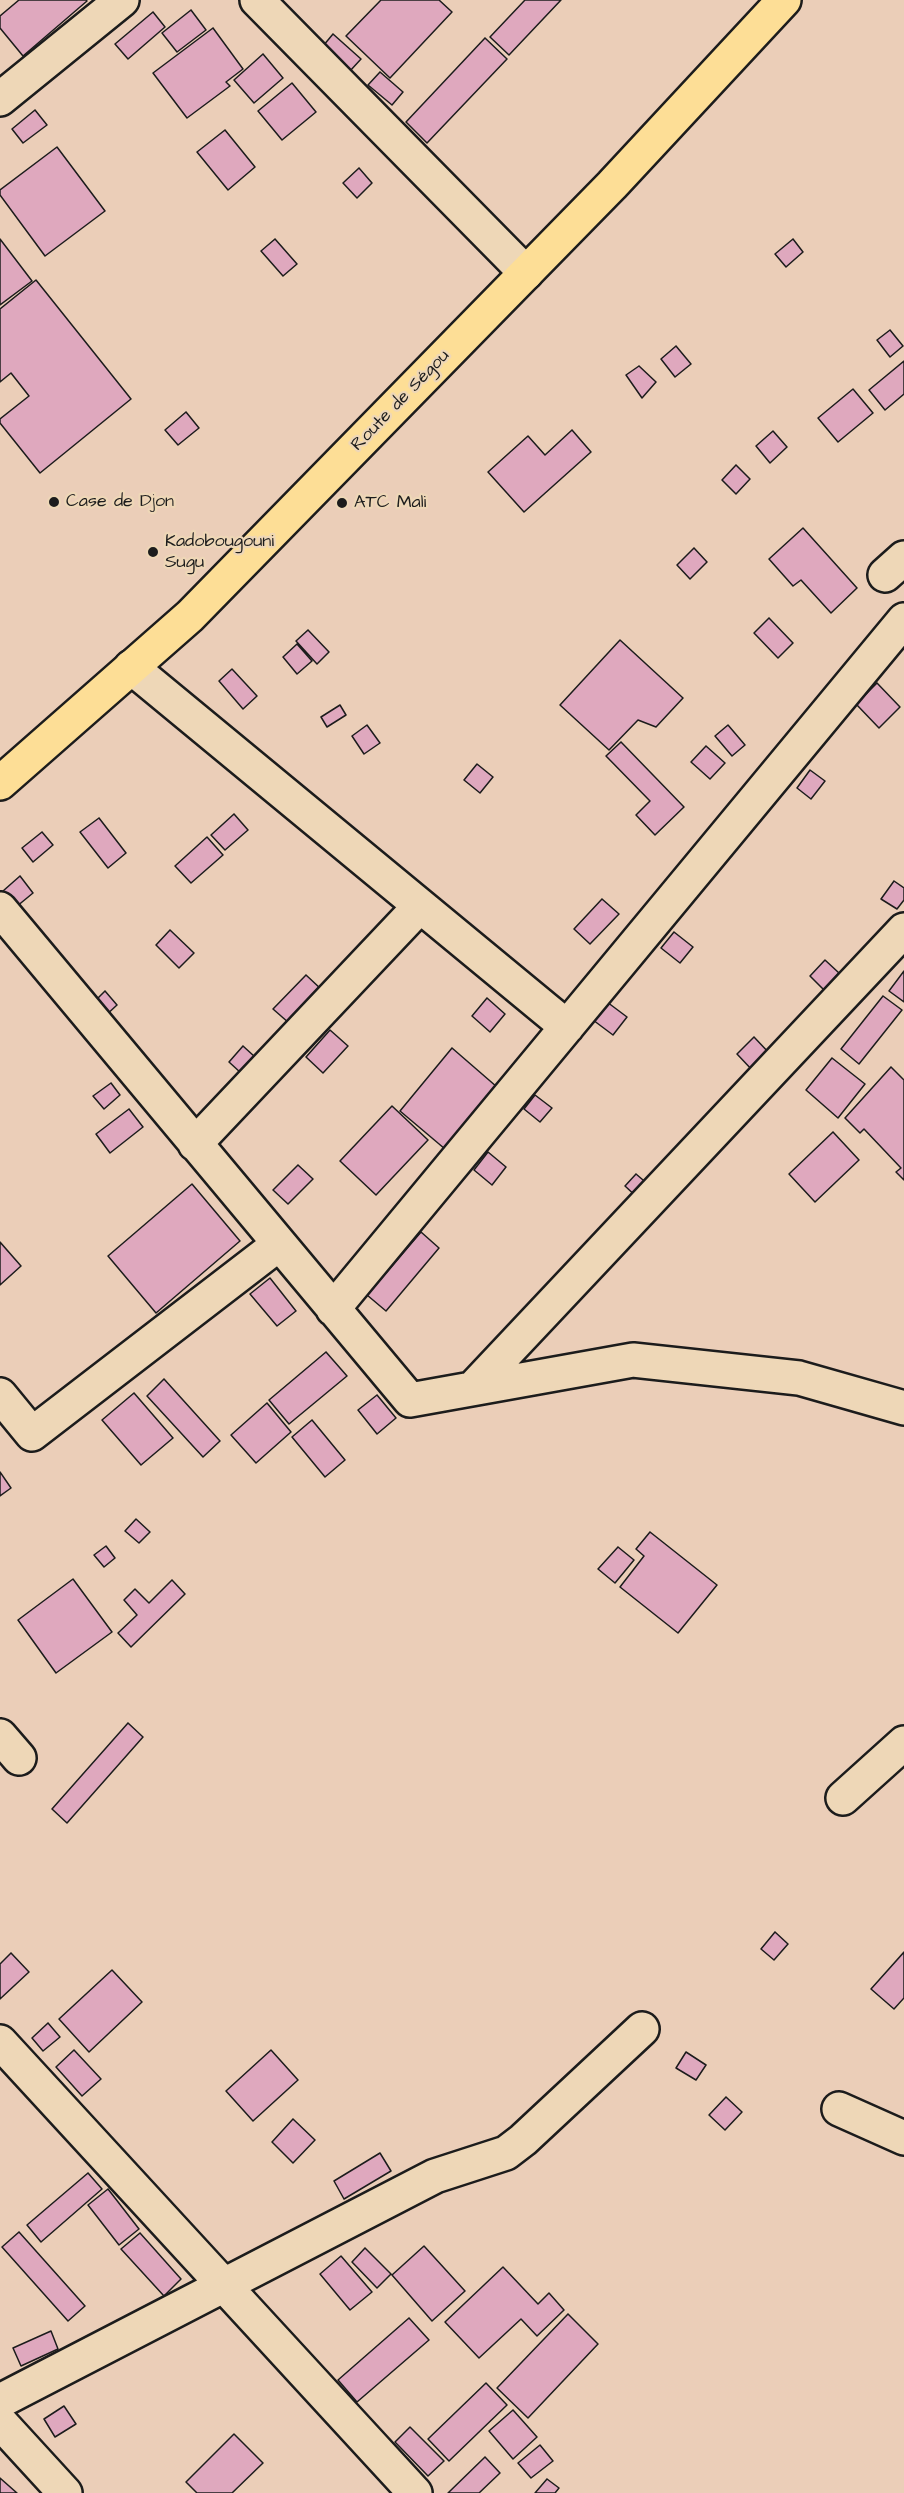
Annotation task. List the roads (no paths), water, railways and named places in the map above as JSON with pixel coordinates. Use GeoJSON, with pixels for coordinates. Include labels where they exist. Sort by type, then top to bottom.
{"type":"FeatureCollection","features":[{"type":"Feature","properties":{"kind":"highway","name":"Route de Ségou"},"geometry":{"type":"LineString","coordinates":[[0,783],[190,616],[612,185],[784,0]]}},
{"type":"Feature","properties":{"kind":"street"},"geometry":{"type":"LineString","coordinates":[[0,99],[122,0]]}},
{"type":"Feature","properties":{"kind":"street"},"geometry":{"type":"LineString","coordinates":[[257,0],[526,273]]}},
{"type":"Feature","properties":{"kind":"street"},"geometry":{"type":"LineString","coordinates":[[333,1309],[904,620]]}},
{"type":"Feature","properties":{"kind":"street"},"geometry":{"type":"LineString","coordinates":[[131,668],[567,1027]]}},
{"type":"Feature","properties":{"kind":"street"},"geometry":{"type":"LineString","coordinates":[[195,1143],[420,906]]}},
{"type":"Feature","properties":{"kind":"street"},"geometry":{"type":"LineString","coordinates":[[0,909],[410,1400],[633,1360],[799,1378],[904,1408]]}},
{"type":"Feature","properties":{"kind":"street"},"geometry":{"type":"LineString","coordinates":[[473,1388],[904,930]]}},
{"type":"Feature","properties":{"kind":"street"},"geometry":{"type":"LineString","coordinates":[[2,1400],[32,1434],[279,1244]]}},
{"type":"Feature","properties":{"kind":"street"},"geometry":{"type":"LineString","coordinates":[[843,1798],[904,1743]]}},
{"type":"Feature","properties":{"kind":"street"},"geometry":{"type":"LineString","coordinates":[[0,2402],[435,2176],[506,2153],[523,2140],[642,2029]]}},
{"type":"Feature","properties":{"kind":"street"},"geometry":{"type":"LineString","coordinates":[[0,2042],[415,2493]]}},
{"type":"Feature","properties":{"kind":"street"},"geometry":{"type":"LineString","coordinates":[[839,2109],[904,2138]]}},
{"type":"Feature","properties":{"kind":"street"},"geometry":{"type":"LineString","coordinates":[[0,2422],[65,2493]]}},
{"type":"Feature","properties":{"kind":"place","name":"Case de Djon"},"geometry":{"type":"Point","coordinates":[54,502]}},
{"type":"Feature","properties":{"kind":"place","name":"ATC Mali"},"geometry":{"type":"Point","coordinates":[342,503]}},
{"type":"Feature","properties":{"kind":"place","name":"Kadobougouni Sugu"},"geometry":{"type":"Point","coordinates":[153,552]}}]}
